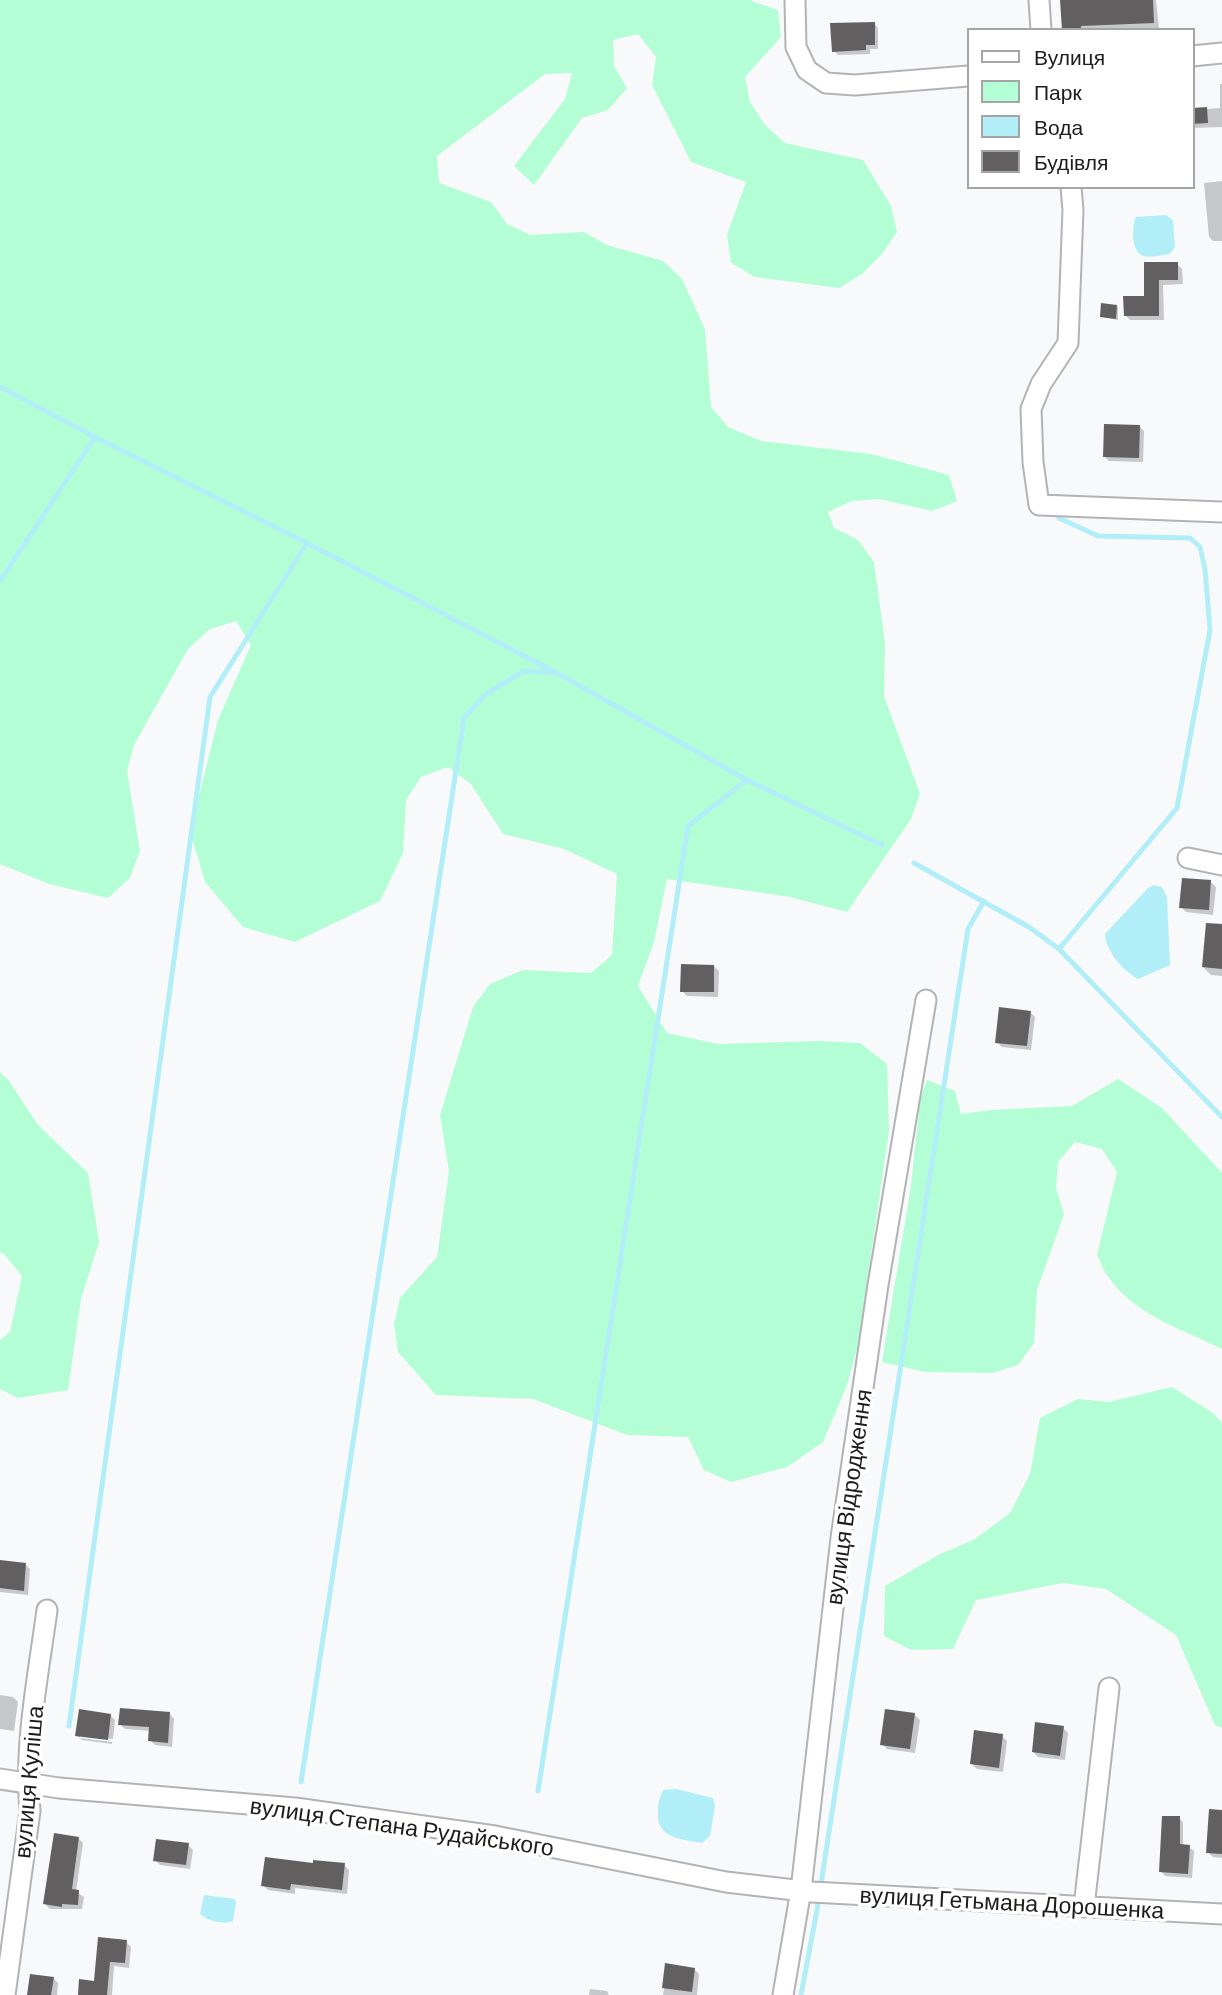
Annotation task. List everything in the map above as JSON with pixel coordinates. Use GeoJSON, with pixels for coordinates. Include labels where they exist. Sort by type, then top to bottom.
{"type":"FeatureCollection","features":[{"type":"Feature","properties":{"kind":"street"},"geometry":{"type":"LineString","coordinates":[[795,0],[796,47],[807,69],[826,83],[855,85],[967,76]]}},
{"type":"Feature","properties":{"kind":"street"},"geometry":{"type":"LineString","coordinates":[[1039,0],[1041,28]]}},
{"type":"Feature","properties":{"kind":"street"},"geometry":{"type":"LineString","coordinates":[[1194,55],[1222,52]]}},
{"type":"Feature","properties":{"kind":"street"},"geometry":{"type":"LineString","coordinates":[[1072,189],[1068,343],[1041,384],[1031,409],[1033,462],[1039,505],[1222,512]]}},
{"type":"Feature","properties":{"kind":"street"},"geometry":{"type":"LineString","coordinates":[[1188,858],[1222,864]]}},
{"type":"Feature","properties":{"kind":"street","name":"вулиця Відродження"},"geometry":{"type":"LineString","coordinates":[[783,1995],[813,1892],[841,1538],[878,1285],[926,1000]]}},
{"type":"Feature","properties":{"kind":"street","name":"вулиця Куліша"},"geometry":{"type":"LineString","coordinates":[[5,1995],[30,1811],[27,1783],[31,1733],[47,1610]]}},
{"type":"Feature","properties":{"kind":"street"},"geometry":{"type":"LineString","coordinates":[[1084,1907],[1109,1688]]}},
{"type":"Feature","properties":{"kind":"street","name":"вулиця Степана Рудайського"},"geometry":{"type":"LineString","coordinates":[[0,1779],[193,1801],[295,1808],[483,1834],[726,1882],[813,1892]]}},
{"type":"Feature","properties":{"kind":"street","name":"вулиця Гетьмана Дорошенка"},"geometry":{"type":"LineString","coordinates":[[813,1892],[1222,1914]]}},
{"type":"Feature","properties":{"kind":"green space"},"geometry":{"type":"Polygon","coordinates":[[[0,0],[749,0],[778,10],[781,37],[745,77],[750,102],[765,125],[785,143],[863,160],[891,206],[897,232],[882,254],[862,274],[839,288],[755,277],[731,263],[727,235],[746,182],[691,162],[652,85],[656,57],[638,34],[613,40],[614,66],[627,88],[608,110],[582,118],[534,185],[514,166],[565,99],[572,73],[545,74],[437,156],[439,183],[491,202],[507,224],[530,235],[584,232],[607,245],[663,261],[682,279],[705,329],[711,407],[728,427],[761,441],[871,454],[949,475],[957,501],[932,511],[879,499],[852,501],[828,512],[834,528],[858,540],[874,562],[885,643],[884,696],[920,794],[911,819],[847,912],[790,897],[667,879],[654,942],[638,986],[667,1033],[718,1044],[819,1041],[860,1043],[887,1064],[889,1131],[858,1345],[847,1385],[823,1442],[787,1467],[731,1482],[704,1470],[688,1437],[627,1435],[533,1399],[436,1395],[398,1352],[394,1324],[400,1298],[437,1257],[449,1171],[440,1115],[473,1007],[490,984],[523,970],[591,973],[612,955],[617,874],[564,849],[503,834],[471,784],[448,767],[421,777],[406,800],[403,853],[380,901],[295,942],[243,927],[205,882],[190,831],[218,720],[251,645],[236,621],[210,629],[188,649],[134,745],[127,771],[140,851],[130,878],[108,898],[49,884],[0,864],[0,0]]]}},
{"type":"Feature","properties":{"kind":"green space"},"geometry":{"type":"Polygon","coordinates":[[[0,1072],[38,1125],[88,1173],[99,1242],[81,1299],[68,1390],[18,1398],[0,1389],[0,1340],[10,1332],[22,1276],[0,1252],[0,1072]]]}},
{"type":"Feature","properties":{"kind":"green space"},"geometry":{"type":"Polygon","coordinates":[[[1118,1079],[1162,1108],[1222,1173],[1222,1349],[1146,1312],[1120,1292],[1108,1276],[1097,1255],[1117,1172],[1102,1149],[1075,1142],[1058,1162],[1056,1188],[1064,1214],[1037,1290],[1034,1343],[1018,1365],[992,1373],[925,1372],[882,1362],[911,1186],[920,1099],[927,1080],[955,1091],[961,1114],[1072,1106],[1118,1079]]]}},
{"type":"Feature","properties":{"kind":"green space"},"geometry":{"type":"Polygon","coordinates":[[[1172,1387],[1213,1413],[1222,1423],[1222,1728],[1215,1725],[1176,1635],[1106,1589],[1063,1583],[976,1600],[953,1649],[911,1650],[884,1636],[885,1586],[938,1555],[975,1539],[1010,1513],[1030,1474],[1040,1418],[1078,1399],[1109,1402],[1172,1387]]]}},
{"type":"Feature","properties":{"kind":"water"},"geometry":{"type":"Polygon","coordinates":[[[1166,215],[1173,220],[1175,247],[1170,254],[1151,257],[1141,255],[1134,242],[1136,217],[1166,215]]]}},
{"type":"Feature","properties":{"kind":"water"},"geometry":{"type":"Polygon","coordinates":[[[1154,885],[1162,887],[1167,897],[1170,965],[1138,979],[1116,960],[1108,947],[1105,934],[1148,888],[1154,885]]]}},
{"type":"Feature","properties":{"kind":"water"},"geometry":{"type":"Polygon","coordinates":[[[676,1789],[713,1798],[715,1806],[710,1836],[702,1843],[679,1839],[661,1828],[658,1812],[663,1790],[676,1789]]]}},
{"type":"Feature","properties":{"kind":"water"},"geometry":{"type":"Polygon","coordinates":[[[204,1895],[235,1899],[233,1921],[216,1922],[200,1914],[204,1895]]]}},
{"type":"Feature","properties":{"kind":"building"},"geometry":{"type":"Polygon","coordinates":[[[1060,0],[1153,0],[1154,23],[1062,28],[1060,0]]]}},
{"type":"Feature","properties":{"kind":"building"},"geometry":{"type":"Polygon","coordinates":[[[875,22],[875,45],[866,45],[866,50],[832,52],[830,23],[875,22]]]}},
{"type":"Feature","properties":{"kind":"building"},"geometry":{"type":"Polygon","coordinates":[[[1207,107],[1208,123],[1194,124],[1194,108],[1207,107]]]}},
{"type":"Feature","properties":{"kind":"building"},"geometry":{"type":"Polygon","coordinates":[[[1144,262],[1178,262],[1178,280],[1159,280],[1159,316],[1124,316],[1123,296],[1144,296],[1144,262]]]}},
{"type":"Feature","properties":{"kind":"building"},"geometry":{"type":"Polygon","coordinates":[[[1101,303],[1117,305],[1116,319],[1100,317],[1101,303]]]}},
{"type":"Feature","properties":{"kind":"building"},"geometry":{"type":"Polygon","coordinates":[[[1104,424],[1140,425],[1139,458],[1103,457],[1104,424]]]}},
{"type":"Feature","properties":{"kind":"building"},"geometry":{"type":"Polygon","coordinates":[[[1182,878],[1211,880],[1209,910],[1179,908],[1182,878]]]}},
{"type":"Feature","properties":{"kind":"building"},"geometry":{"type":"Polygon","coordinates":[[[1206,923],[1222,924],[1222,969],[1202,967],[1206,923]]]}},
{"type":"Feature","properties":{"kind":"building"},"geometry":{"type":"Polygon","coordinates":[[[681,964],[714,965],[714,992],[680,992],[681,964]]]}},
{"type":"Feature","properties":{"kind":"building"},"geometry":{"type":"Polygon","coordinates":[[[999,1007],[1031,1011],[1027,1046],[995,1043],[999,1007]]]}},
{"type":"Feature","properties":{"kind":"building"},"geometry":{"type":"Polygon","coordinates":[[[0,1560],[26,1563],[24,1591],[0,1588],[0,1560]]]}},
{"type":"Feature","properties":{"kind":"building"},"geometry":{"type":"Polygon","coordinates":[[[120,1708],[170,1712],[168,1743],[148,1741],[149,1727],[118,1725],[120,1708]]]}},
{"type":"Feature","properties":{"kind":"building"},"geometry":{"type":"Polygon","coordinates":[[[79,1709],[111,1714],[108,1740],[75,1736],[79,1709]]]}},
{"type":"Feature","properties":{"kind":"building"},"geometry":{"type":"Polygon","coordinates":[[[885,1709],[915,1713],[910,1749],[880,1745],[885,1709]]]}},
{"type":"Feature","properties":{"kind":"building"},"geometry":{"type":"Polygon","coordinates":[[[1035,1722],[1064,1726],[1060,1756],[1032,1752],[1035,1722]]]}},
{"type":"Feature","properties":{"kind":"building"},"geometry":{"type":"Polygon","coordinates":[[[974,1730],[1003,1734],[999,1768],[970,1764],[974,1730]]]}},
{"type":"Feature","properties":{"kind":"building"},"geometry":{"type":"Polygon","coordinates":[[[1209,1809],[1222,1810],[1222,1854],[1206,1853],[1209,1809]]]}},
{"type":"Feature","properties":{"kind":"building"},"geometry":{"type":"Polygon","coordinates":[[[1162,1816],[1180,1816],[1180,1844],[1190,1845],[1188,1874],[1159,1872],[1162,1816]]]}},
{"type":"Feature","properties":{"kind":"building"},"geometry":{"type":"Polygon","coordinates":[[[54,1833],[79,1837],[72,1889],[79,1890],[78,1905],[62,1904],[62,1907],[43,1904],[54,1833]]]}},
{"type":"Feature","properties":{"kind":"building"},"geometry":{"type":"Polygon","coordinates":[[[156,1839],[189,1843],[186,1865],[153,1861],[156,1839]]]}},
{"type":"Feature","properties":{"kind":"building"},"geometry":{"type":"Polygon","coordinates":[[[265,1857],[313,1863],[313,1860],[345,1863],[342,1890],[291,1884],[290,1890],[261,1886],[265,1857]]]}},
{"type":"Feature","properties":{"kind":"building"},"geometry":{"type":"Polygon","coordinates":[[[98,1937],[127,1940],[125,1963],[110,1962],[107,1995],[78,1995],[79,1979],[94,1981],[98,1937]]]}},
{"type":"Feature","properties":{"kind":"building"},"geometry":{"type":"Polygon","coordinates":[[[665,1963],[695,1968],[692,1992],[662,1988],[665,1963]]]}},
{"type":"Feature","properties":{"kind":"building"},"geometry":{"type":"Polygon","coordinates":[[[30,1974],[54,1977],[51,1995],[27,1995],[30,1974]]]}},
{"type":"Feature","properties":{"kind":"waterway"},"geometry":{"type":"LineString","coordinates":[[0,387],[557,673],[747,780],[882,845]]}},
{"type":"Feature","properties":{"kind":"waterway"},"geometry":{"type":"LineString","coordinates":[[0,581],[95,437]]}},
{"type":"Feature","properties":{"kind":"waterway"},"geometry":{"type":"LineString","coordinates":[[1059,518],[1098,536],[1190,538],[1200,547],[1205,569],[1210,630],[1177,808],[1059,949]]}},
{"type":"Feature","properties":{"kind":"waterway"},"geometry":{"type":"LineString","coordinates":[[69,1726],[210,697],[307,543]]}},
{"type":"Feature","properties":{"kind":"waterway"},"geometry":{"type":"LineString","coordinates":[[301,1782],[464,718],[486,694],[524,671],[557,673]]}},
{"type":"Feature","properties":{"kind":"waterway"},"geometry":{"type":"LineString","coordinates":[[538,1791],[688,826],[747,780]]}},
{"type":"Feature","properties":{"kind":"waterway"},"geometry":{"type":"LineString","coordinates":[[914,863],[1029,927],[1059,949],[1222,1117]]}},
{"type":"Feature","properties":{"kind":"waterway"},"geometry":{"type":"LineString","coordinates":[[801,1995],[817,1910],[968,929],[984,901]]}}]}
